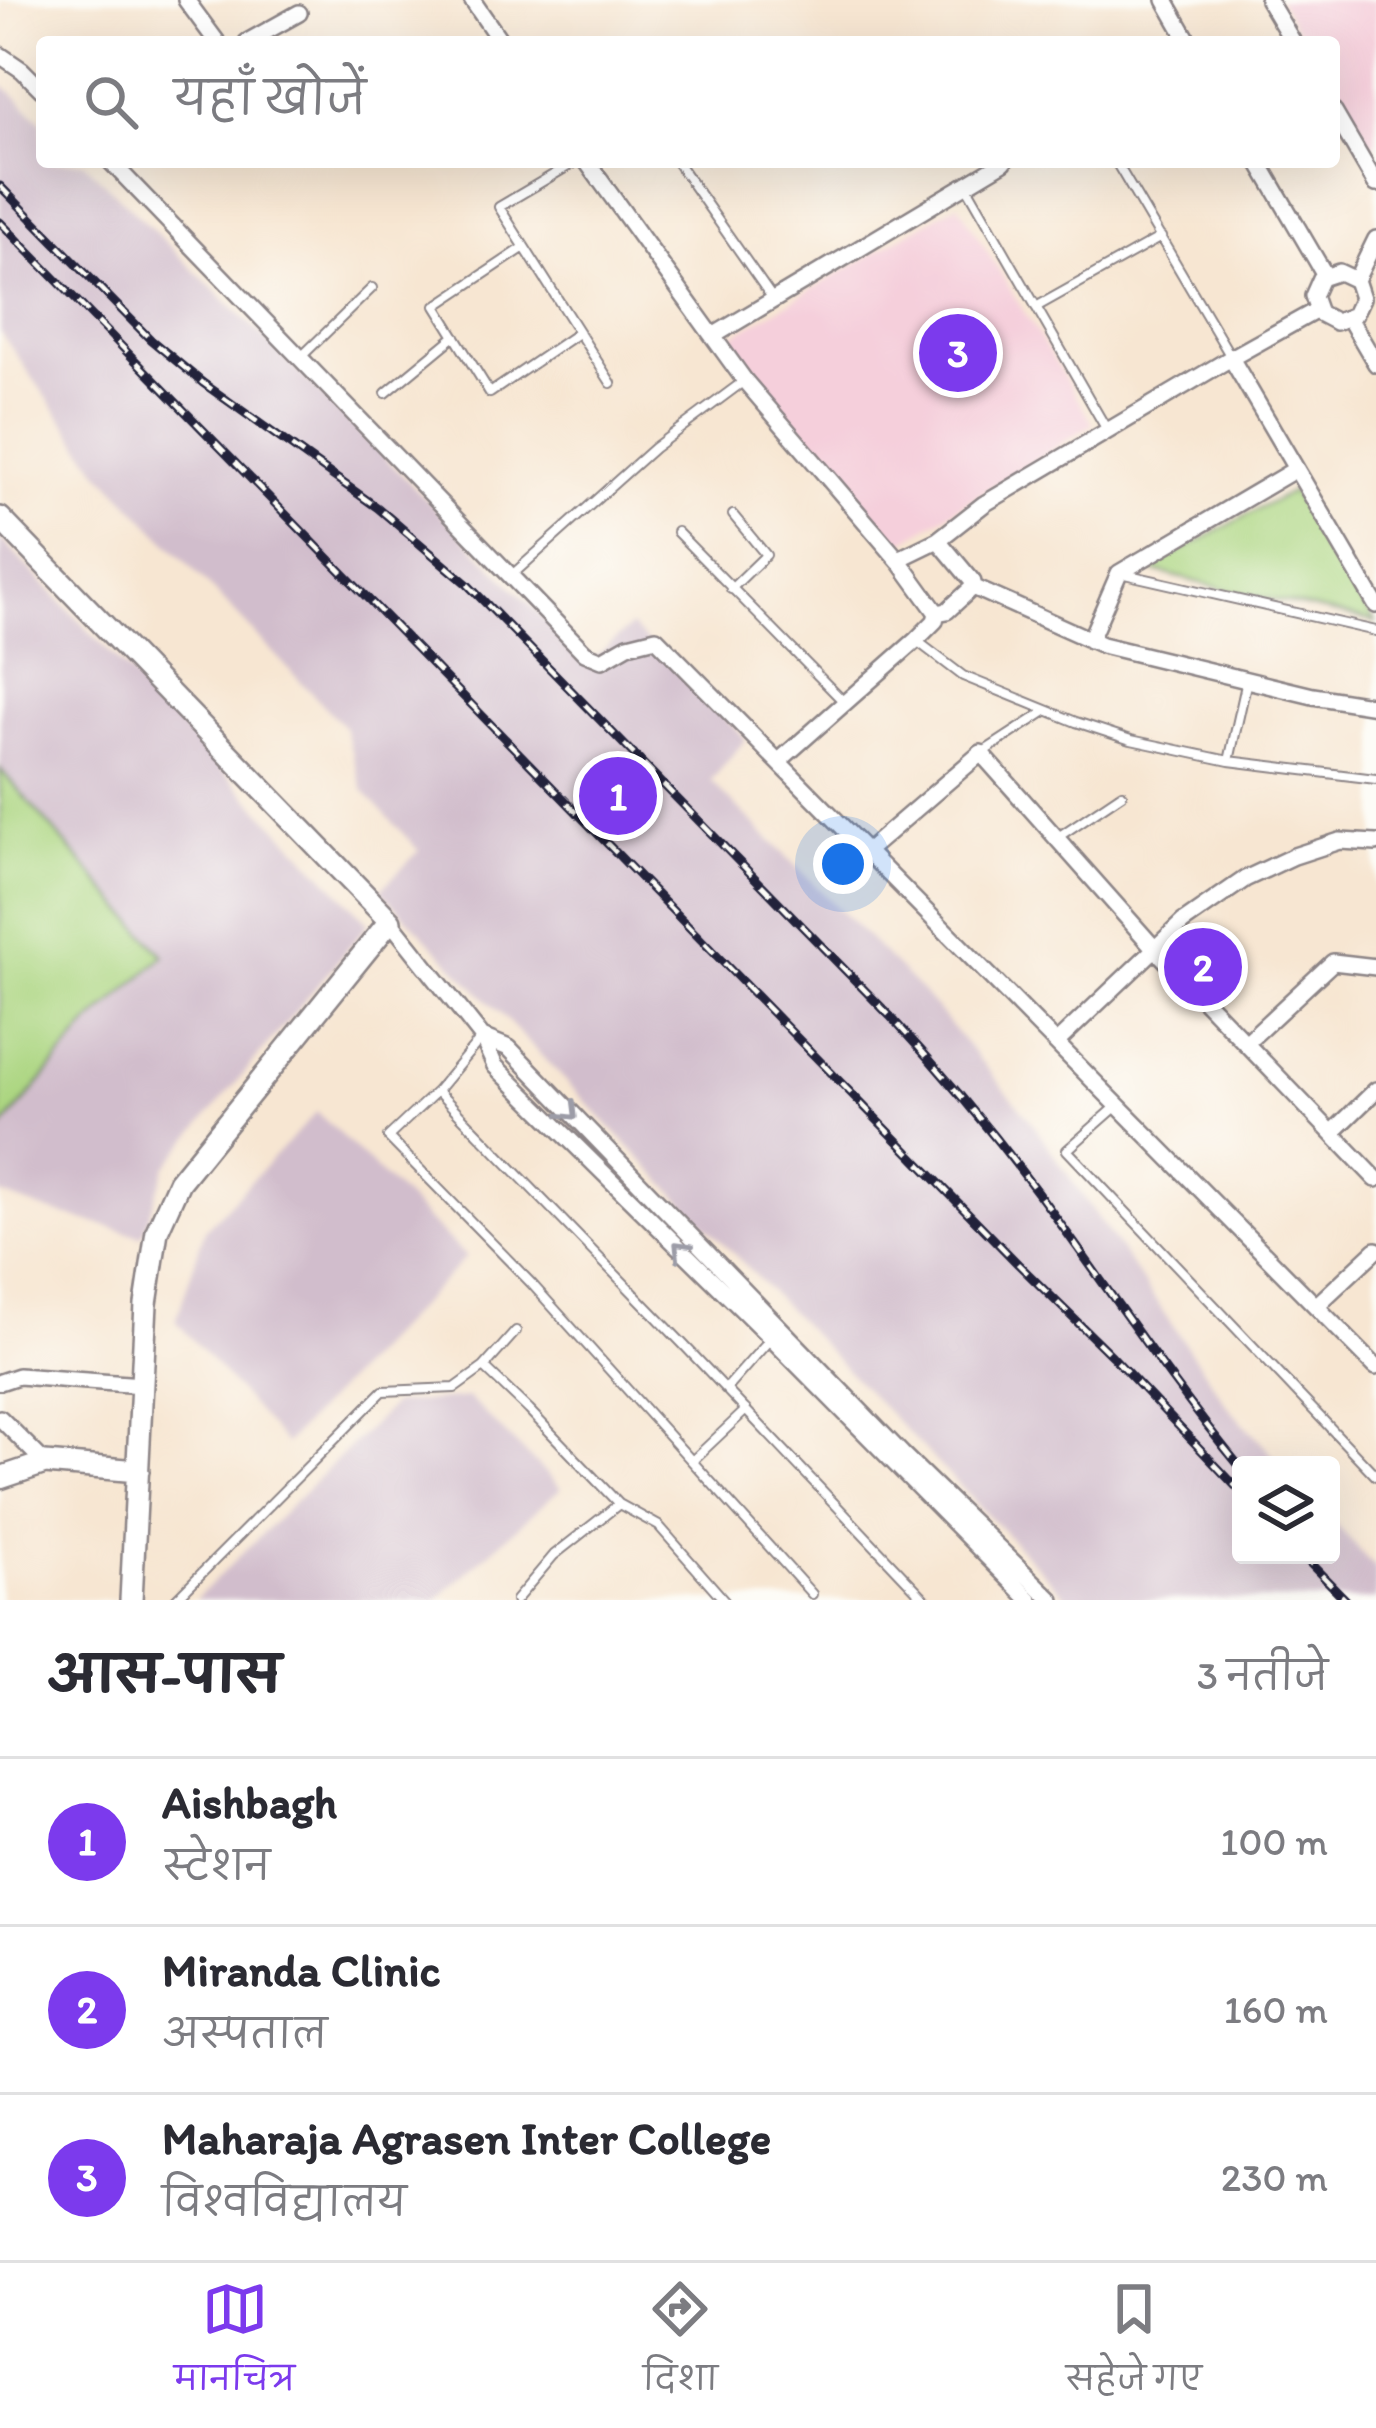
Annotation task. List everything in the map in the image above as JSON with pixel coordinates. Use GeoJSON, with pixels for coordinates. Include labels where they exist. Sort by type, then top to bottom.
{"type":"FeatureCollection","features":[{"type":"Feature","properties":{"kind":"street"},"geometry":{"type":"LineString","coordinates":[[186,0],[213,36]]}},
{"type":"Feature","properties":{"kind":"street"},"geometry":{"type":"LineString","coordinates":[[472,0],[497,36]]}},
{"type":"Feature","properties":{"kind":"street"},"geometry":{"type":"LineString","coordinates":[[1165,0],[1186,36]]}},
{"type":"Feature","properties":{"kind":"street"},"geometry":{"type":"LineString","coordinates":[[1268,0],[1289,36]]}},
{"type":"Feature","properties":{"kind":"street"},"geometry":{"type":"LineString","coordinates":[[259,36],[299,13]]}},
{"type":"Feature","properties":{"kind":"street"},"geometry":{"type":"LineString","coordinates":[[0,55],[36,85]]}},
{"type":"Feature","properties":{"kind":"street"},"geometry":{"type":"LineString","coordinates":[[1340,122],[1376,184]]}},
{"type":"Feature","properties":{"kind":"street"},"geometry":{"type":"LineString","coordinates":[[117,168],[585,653],[602,660],[628,645],[656,638],[1376,1367]]}},
{"type":"Feature","properties":{"kind":"street"},"geometry":{"type":"LineString","coordinates":[[591,168],[745,381],[900,562],[938,614]]}},
{"type":"Feature","properties":{"kind":"street"},"geometry":{"type":"LineString","coordinates":[[713,336],[994,168]]}},
{"type":"Feature","properties":{"kind":"street"},"geometry":{"type":"LineString","coordinates":[[1263,168],[1325,275]]}},
{"type":"Feature","properties":{"kind":"street"},"geometry":{"type":"LineString","coordinates":[[1356,280],[1376,239]]}},
{"type":"Feature","properties":{"kind":"street"},"geometry":{"type":"LineString","coordinates":[[1339,272],[1356,280],[1369,297],[1349,318],[1336,322],[1317,310],[1315,286],[1325,275],[1339,272]]}},
{"type":"Feature","properties":{"kind":"street"},"geometry":{"type":"LineString","coordinates":[[900,562],[984,504],[1317,310]]}},
{"type":"Feature","properties":{"kind":"street"},"geometry":{"type":"LineString","coordinates":[[1349,318],[1376,364]]}},
{"type":"Feature","properties":{"kind":"street"},"geometry":{"type":"LineString","coordinates":[[1231,358],[1376,605]]}},
{"type":"Feature","properties":{"kind":"street"},"geometry":{"type":"LineString","coordinates":[[1090,640],[1119,573],[1297,469]]}},
{"type":"Feature","properties":{"kind":"street"},"geometry":{"type":"LineString","coordinates":[[0,518],[390,921],[482,1037],[495,1066],[1030,1600]]}},
{"type":"Feature","properties":{"kind":"street"},"geometry":{"type":"LineString","coordinates":[[938,540],[973,587]]}},
{"type":"Feature","properties":{"kind":"street"},"geometry":{"type":"LineString","coordinates":[[779,761],[973,587]]}},
{"type":"Feature","properties":{"kind":"street"},"geometry":{"type":"LineString","coordinates":[[973,587],[1090,640],[1313,696],[1376,706]]}},
{"type":"Feature","properties":{"kind":"street"},"geometry":{"type":"LineString","coordinates":[[867,851],[981,753],[1155,949],[1376,1179]]}},
{"type":"Feature","properties":{"kind":"street"},"geometry":{"type":"LineString","coordinates":[[1056,1043],[1183,922],[1245,879],[1340,841],[1376,843]]}},
{"type":"Feature","properties":{"kind":"street"},"geometry":{"type":"LineString","coordinates":[[131,1600],[146,1304],[157,1231],[179,1182],[390,921]]}},
{"type":"Feature","properties":{"kind":"street"},"geometry":{"type":"LineString","coordinates":[[1246,1042],[1333,962],[1376,967]]}},
{"type":"Feature","properties":{"kind":"street"},"geometry":{"type":"LineString","coordinates":[[482,1037],[508,1048],[902,1454],[1052,1600]]}},
{"type":"Feature","properties":{"kind":"street"},"geometry":{"type":"LineString","coordinates":[[1333,1132],[1376,1090]]}},
{"type":"Feature","properties":{"kind":"street"},"geometry":{"type":"LineString","coordinates":[[1317,1305],[1376,1250]]}},
{"type":"Feature","properties":{"kind":"street"},"geometry":{"type":"LineString","coordinates":[[0,1382],[18,1376],[142,1385]]}},
{"type":"Feature","properties":{"kind":"street"},"geometry":{"type":"LineString","coordinates":[[0,1419],[45,1463]]}},
{"type":"Feature","properties":{"kind":"street"},"geometry":{"type":"LineString","coordinates":[[0,1478],[45,1463],[138,1471]]}},
{"type":"Feature","properties":{"kind":"lane"},"geometry":{"type":"LineString","coordinates":[[565,168],[499,207],[611,383]]}},
{"type":"Feature","properties":{"kind":"lane"},"geometry":{"type":"LineString","coordinates":[[681,168],[774,300]]}},
{"type":"Feature","properties":{"kind":"lane"},"geometry":{"type":"LineString","coordinates":[[1120,168],[1231,358]]}},
{"type":"Feature","properties":{"kind":"lane"},"geometry":{"type":"LineString","coordinates":[[967,185],[1107,431]]}},
{"type":"Feature","properties":{"kind":"lane"},"geometry":{"type":"LineString","coordinates":[[1036,307],[1161,237]]}},
{"type":"Feature","properties":{"kind":"lane"},"geometry":{"type":"LineString","coordinates":[[524,248],[436,306],[490,393],[578,333]]}},
{"type":"Feature","properties":{"kind":"lane"},"geometry":{"type":"LineString","coordinates":[[300,358],[372,288]]}},
{"type":"Feature","properties":{"kind":"lane"},"geometry":{"type":"LineString","coordinates":[[386,393],[455,337]]}},
{"type":"Feature","properties":{"kind":"lane"},"geometry":{"type":"LineString","coordinates":[[511,576],[654,448],[745,381]]}},
{"type":"Feature","properties":{"kind":"lane"},"geometry":{"type":"LineString","coordinates":[[730,589],[766,554],[733,515]]}},
{"type":"Feature","properties":{"kind":"lane"},"geometry":{"type":"LineString","coordinates":[[677,532],[844,703]]}},
{"type":"Feature","properties":{"kind":"lane"},"geometry":{"type":"LineString","coordinates":[[1119,573],[1376,631]]}},
{"type":"Feature","properties":{"kind":"lane"},"geometry":{"type":"LineString","coordinates":[[916,640],[963,676],[1131,740],[1229,761],[1376,779]]}},
{"type":"Feature","properties":{"kind":"lane"},"geometry":{"type":"LineString","coordinates":[[1229,761],[1247,680]]}},
{"type":"Feature","properties":{"kind":"lane"},"geometry":{"type":"LineString","coordinates":[[981,753],[1047,711]]}},
{"type":"Feature","properties":{"kind":"lane"},"geometry":{"type":"LineString","coordinates":[[1057,838],[1122,794]]}},
{"type":"Feature","properties":{"kind":"lane"},"geometry":{"type":"LineString","coordinates":[[482,1037],[437,1091],[388,1137],[532,1283],[812,1594]]}},
{"type":"Feature","properties":{"kind":"lane"},"geometry":{"type":"LineString","coordinates":[[437,1091],[926,1600]]}},
{"type":"Feature","properties":{"kind":"lane"},"geometry":{"type":"LineString","coordinates":[[1118,1105],[1067,1150],[1376,1475]]}},
{"type":"Feature","properties":{"kind":"lane"},"geometry":{"type":"LineString","coordinates":[[176,1600],[383,1391],[455,1388],[484,1366],[516,1330]]}},
{"type":"Feature","properties":{"kind":"lane"},"geometry":{"type":"LineString","coordinates":[[726,1389],[771,1338]]}},
{"type":"Feature","properties":{"kind":"lane"},"geometry":{"type":"LineString","coordinates":[[484,1366],[619,1504],[659,1526],[724,1600]]}},
{"type":"Feature","properties":{"kind":"lane"},"geometry":{"type":"LineString","coordinates":[[692,1461],[746,1410]]}},
{"type":"Feature","properties":{"kind":"lane"},"geometry":{"type":"LineString","coordinates":[[516,1600],[554,1555],[619,1504]]}},
{"type":"Feature","properties":{"kind":"shaded area"},"geometry":{"type":"Polygon","coordinates":[[[1279,0],[1376,0],[1376,144],[1360,139],[1340,104],[1340,36],[1300,36],[1279,0]]]}},
{"type":"Feature","properties":{"kind":"shaded area"},"geometry":{"type":"Polygon","coordinates":[[[0,81],[36,116],[36,168],[89,168],[588,663],[631,626],[746,739],[711,781],[923,993],[1029,1118],[1231,1410],[1274,1456],[1232,1456],[1232,1564],[1340,1564],[1340,1529],[1376,1568],[1376,1600],[1070,1600],[380,890],[419,851],[363,790],[344,727],[100,472],[0,332],[0,81]]]}},
{"type":"Feature","properties":{"kind":"shaded area"},"geometry":{"type":"Polygon","coordinates":[[[958,204],[1093,424],[898,545],[725,340],[958,204]]]}},
{"type":"Feature","properties":{"kind":"shaded area"},"geometry":{"type":"Polygon","coordinates":[[[0,538],[369,923],[166,1167],[142,1236],[0,1194],[0,1131],[89,1024],[164,956],[0,769],[0,538]]]}},
{"type":"Feature","properties":{"kind":"shaded area"},"geometry":{"type":"Polygon","coordinates":[[[317,1112],[466,1257],[285,1444],[176,1321],[205,1229],[317,1112]]]}},
{"type":"Feature","properties":{"kind":"shaded area"},"geometry":{"type":"Polygon","coordinates":[[[468,1398],[561,1488],[436,1600],[195,1600],[393,1404],[468,1398]]]}},
{"type":"Feature","properties":{"kind":"green space"},"geometry":{"type":"Polygon","coordinates":[[[1292,491],[1375,622],[1147,569],[1292,491]]]}},
{"type":"Feature","properties":{"kind":"green space"},"geometry":{"type":"Polygon","coordinates":[[[0,769],[164,956],[89,1024],[0,1131],[0,769]]]}},
{"type":"Feature","properties":{"kind":"building"},"geometry":{"type":"Polygon","coordinates":[[[1208,954],[1219,965],[1203,981],[1192,970],[1208,954]]]}},
{"type":"Feature","properties":{"kind":"railway"},"geometry":{"type":"LineString","coordinates":[[0,186],[151,340],[203,383],[378,508],[467,584],[890,1016],[1021,1170],[1232,1457]]}},
{"type":"Feature","properties":{"kind":"railway"},"geometry":{"type":"LineString","coordinates":[[0,222],[1232,1483]]}},
{"type":"Feature","properties":{"kind":"railway"},"geometry":{"type":"LineString","coordinates":[[1311,1564],[1346,1600]]}},
{"type":"Feature","properties":{"kind":"place","name":"Maharaja Agrasen Inter College"},"geometry":{"type":"Point","coordinates":[958,353]}},
{"type":"Feature","properties":{"kind":"place","name":"Aishbagh"},"geometry":{"type":"Point","coordinates":[618,796]}},
{"type":"Feature","properties":{"kind":"place","name":"Miranda Clinic"},"geometry":{"type":"Point","coordinates":[1203,967]}}]}
